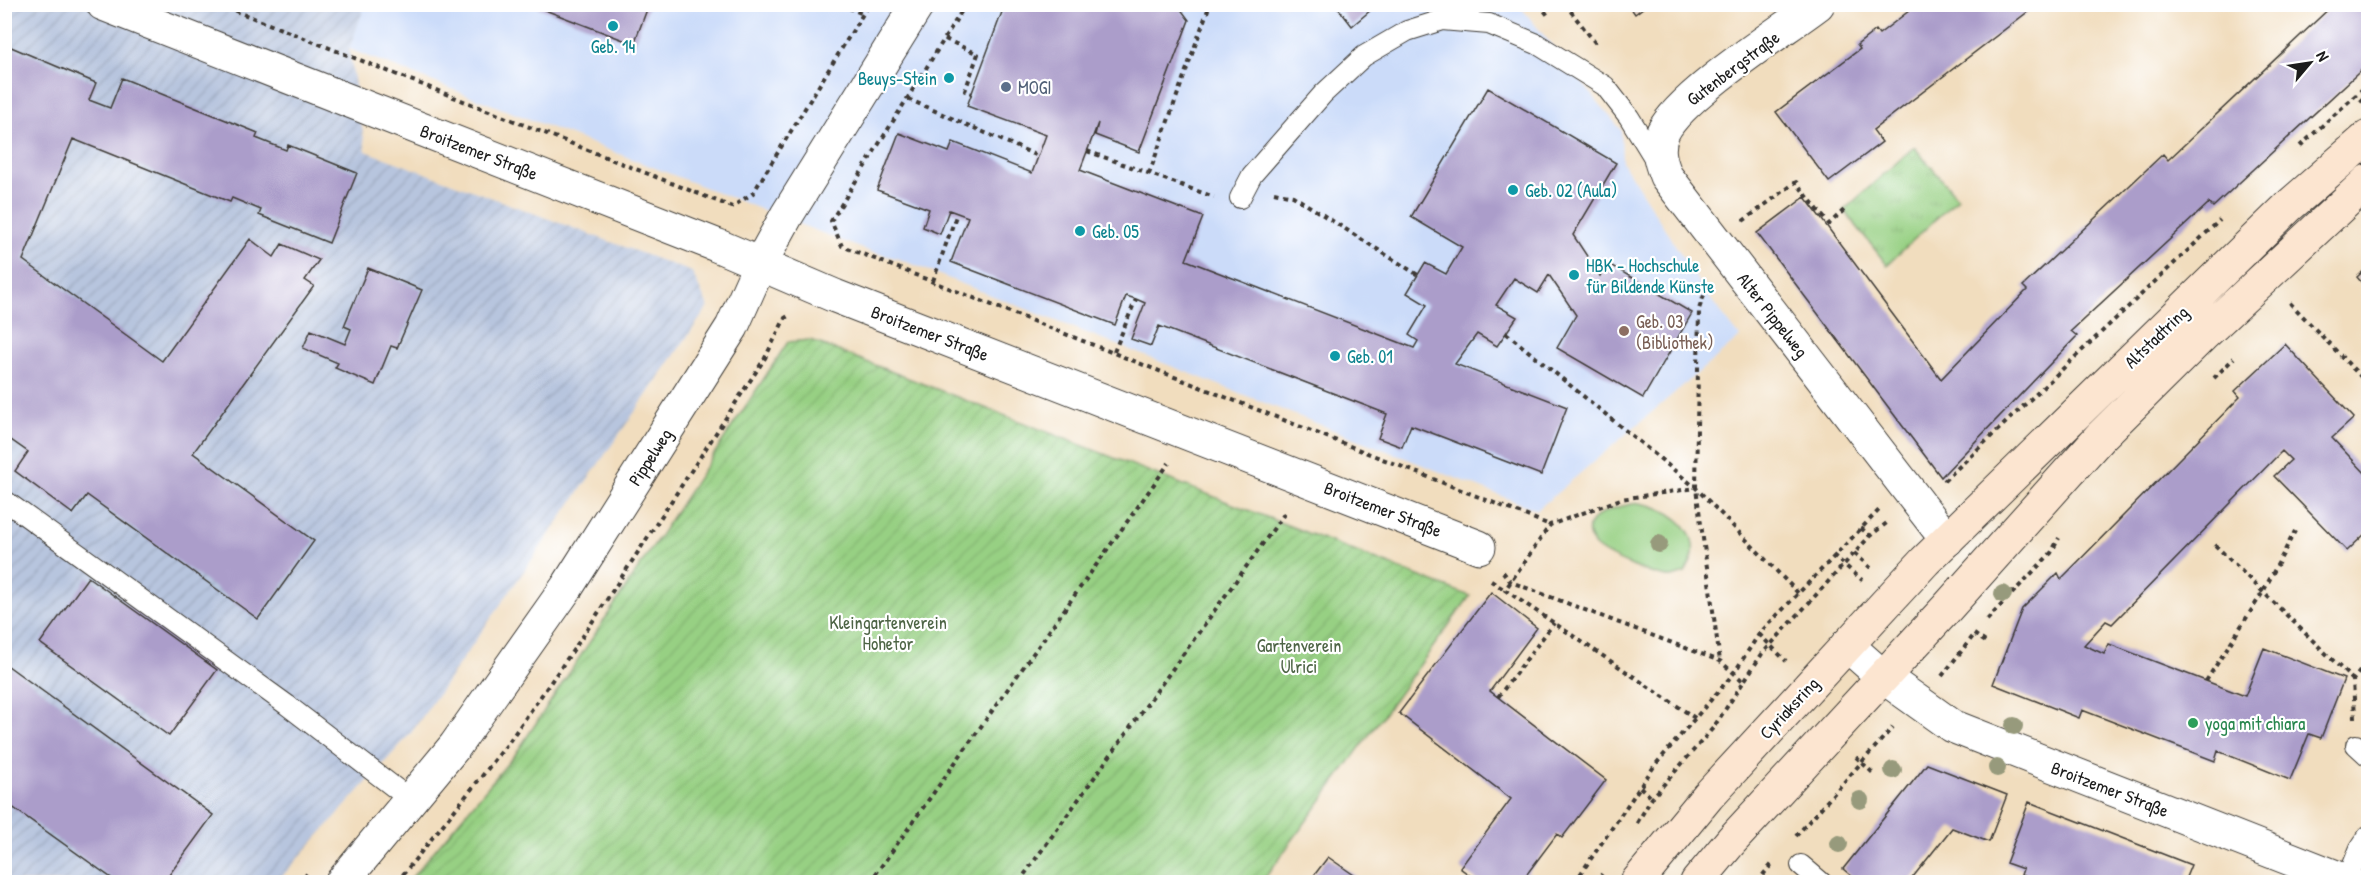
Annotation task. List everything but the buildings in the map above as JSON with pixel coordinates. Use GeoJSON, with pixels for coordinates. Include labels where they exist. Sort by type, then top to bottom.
{"type":"FeatureCollection","features":[{"type":"Feature","properties":{"kind":"main road","name":"Altstadtring"},"geometry":{"type":"LineString","coordinates":[[1947,540],[2289,206],[2368,137]]}},
{"type":"Feature","properties":{"kind":"main road","name":"Altstadtring"},"geometry":{"type":"LineString","coordinates":[[1882,676],[1976,576],[2100,437],[2202,336],[2368,181]]}},
{"type":"Feature","properties":{"kind":"main road","name":"Cyriaksring"},"geometry":{"type":"LineString","coordinates":[[1637,882],[1708,796],[1947,540]]}},
{"type":"Feature","properties":{"kind":"main road"},"geometry":{"type":"LineString","coordinates":[[1697,882],[1732,840],[1882,676]]}},
{"type":"Feature","properties":{"kind":"street","name":"Broitzemer Straße"},"geometry":{"type":"LineString","coordinates":[[103,4],[760,264],[835,297],[1479,547]]}},
{"type":"Feature","properties":{"kind":"street","name":"Pippelweg"},"geometry":{"type":"LineString","coordinates":[[342,882],[412,801],[455,746],[567,587],[732,327],[760,264],[787,215],[918,4]]}},
{"type":"Feature","properties":{"kind":"street","name":"Gutenbergstraße"},"geometry":{"type":"LineString","coordinates":[[1666,176],[1658,153],[1663,132],[1676,114],[1693,97],[1818,4]]}},
{"type":"Feature","properties":{"kind":"street","name":"Alter Pippelweg"},"geometry":{"type":"LineString","coordinates":[[1666,176],[1930,495],[1947,540]]}},
{"type":"Feature","properties":{"kind":"street","name":"Broitzemer Straße"},"geometry":{"type":"LineString","coordinates":[[1847,645],[1882,676],[1952,726],[2348,882]]}},
{"type":"Feature","properties":{"kind":"lane","name":"Alter Pippelweg"},"geometry":{"type":"LineString","coordinates":[[1240,198],[1252,175],[1323,94],[1364,56],[1407,32],[1442,20],[1490,24],[1537,44],[1605,86],[1629,117],[1666,176]]}},
{"type":"Feature","properties":{"kind":"lane"},"geometry":{"type":"LineString","coordinates":[[4,500],[287,705],[412,801]]}},
{"type":"Feature","properties":{"kind":"lane"},"geometry":{"type":"LineString","coordinates":[[2348,882],[2360,848],[2368,836]]}},
{"type":"Feature","properties":{"kind":"lane"},"geometry":{"type":"LineString","coordinates":[[1802,865],[1821,882]]}},
{"type":"Feature","properties":{"kind":"path"},"geometry":{"type":"LineString","coordinates":[[218,4],[732,207],[753,193],[869,4]]}},
{"type":"Feature","properties":{"kind":"path"},"geometry":{"type":"LineString","coordinates":[[840,4],[863,14]]}},
{"type":"Feature","properties":{"kind":"path"},"geometry":{"type":"LineString","coordinates":[[966,4],[831,221],[842,246],[1550,525]]}},
{"type":"Feature","properties":{"kind":"path"},"geometry":{"type":"LineString","coordinates":[[1149,174],[1210,4]]}},
{"type":"Feature","properties":{"kind":"path"},"geometry":{"type":"LineString","coordinates":[[945,39],[978,54],[965,91],[972,94]]}},
{"type":"Feature","properties":{"kind":"path"},"geometry":{"type":"LineString","coordinates":[[2293,153],[2368,84]]}},
{"type":"Feature","properties":{"kind":"path"},"geometry":{"type":"LineString","coordinates":[[908,99],[1038,156]]}},
{"type":"Feature","properties":{"kind":"path"},"geometry":{"type":"LineString","coordinates":[[1747,218],[1796,182],[1829,224],[1844,210]]}},
{"type":"Feature","properties":{"kind":"path"},"geometry":{"type":"LineString","coordinates":[[933,281],[957,213]]}},
{"type":"Feature","properties":{"kind":"path"},"geometry":{"type":"LineString","coordinates":[[1735,213],[1742,222]]}},
{"type":"Feature","properties":{"kind":"path"},"geometry":{"type":"LineString","coordinates":[[1665,782],[1713,728],[1770,644],[1870,536],[1930,495],[2226,215]]}},
{"type":"Feature","properties":{"kind":"path"},"geometry":{"type":"LineString","coordinates":[[1709,279],[1699,309],[1696,488],[1720,661]]}},
{"type":"Feature","properties":{"kind":"path"},"geometry":{"type":"LineString","coordinates":[[2282,311],[2299,295]]}},
{"type":"Feature","properties":{"kind":"path"},"geometry":{"type":"LineString","coordinates":[[1114,352],[1136,299]]}},
{"type":"Feature","properties":{"kind":"path"},"geometry":{"type":"LineString","coordinates":[[2290,303],[2368,384]]}},
{"type":"Feature","properties":{"kind":"path"},"geometry":{"type":"LineString","coordinates":[[765,358],[785,318],[793,313]]}},
{"type":"Feature","properties":{"kind":"path"},"geometry":{"type":"LineString","coordinates":[[1506,333],[1696,488],[1798,593]]}},
{"type":"Feature","properties":{"kind":"path"},"geometry":{"type":"LineString","coordinates":[[2207,385],[2240,352]]}},
{"type":"Feature","properties":{"kind":"path"},"geometry":{"type":"LineString","coordinates":[[870,882],[1161,477]]}},
{"type":"Feature","properties":{"kind":"path"},"geometry":{"type":"LineString","coordinates":[[1695,718],[1505,590],[1550,525],[1621,499],[1696,488]]}},
{"type":"Feature","properties":{"kind":"path"},"geometry":{"type":"LineString","coordinates":[[1575,882],[1640,787],[1734,673],[1759,634],[1833,555],[1885,504]]}},
{"type":"Feature","properties":{"kind":"path"},"geometry":{"type":"LineString","coordinates":[[1019,882],[1278,523]]}},
{"type":"Feature","properties":{"kind":"path"},"geometry":{"type":"LineString","coordinates":[[1861,528],[1870,536]]}},
{"type":"Feature","properties":{"kind":"path"},"geometry":{"type":"LineString","coordinates":[[2206,681],[2263,592],[2295,531]]}},
{"type":"Feature","properties":{"kind":"path"},"geometry":{"type":"LineString","coordinates":[[1792,841],[1917,703],[1974,634],[2051,553],[2060,536]]}},
{"type":"Feature","properties":{"kind":"path"},"geometry":{"type":"LineString","coordinates":[[2215,545],[2354,680],[2362,750]]}},
{"type":"Feature","properties":{"kind":"path"},"geometry":{"type":"LineString","coordinates":[[1479,547],[1511,582],[1720,661],[1743,681]]}},
{"type":"Feature","properties":{"kind":"path"},"geometry":{"type":"LineString","coordinates":[[1833,555],[1862,580]]}},
{"type":"Feature","properties":{"kind":"path"},"geometry":{"type":"LineString","coordinates":[[1498,697],[1554,623]]}},
{"type":"Feature","properties":{"kind":"path"},"geometry":{"type":"LineString","coordinates":[[1759,634],[1787,662]]}},
{"type":"Feature","properties":{"kind":"path"},"geometry":{"type":"LineString","coordinates":[[1974,634],[1987,643]]}},
{"type":"Feature","properties":{"kind":"path"},"geometry":{"type":"LineString","coordinates":[[2354,680],[2368,661]]}},
{"type":"Feature","properties":{"kind":"path"},"geometry":{"type":"LineString","coordinates":[[1862,763],[1874,774]]}},
{"type":"Feature","properties":{"kind":"path"},"geometry":{"type":"LineString","coordinates":[[1640,787],[1652,798]]}},
{"type":"Feature","properties":{"kind":"path"},"geometry":{"type":"LineString","coordinates":[[1757,882],[1767,870]]}},
{"type":"Feature","properties":{"kind":"shaded area"},"geometry":{"type":"Polygon","coordinates":[[[365,4],[1519,5],[1621,130],[1622,161],[1705,292],[1740,337],[1537,510],[899,259],[871,252],[349,49],[365,4]]]}},
{"type":"Feature","properties":{"kind":"shaded area"},"geometry":{"type":"Polygon","coordinates":[[[5,5],[365,5],[349,49],[366,151],[692,272],[708,307],[411,733],[277,882],[5,882],[5,5]]]}},
{"type":"Feature","properties":{"kind":"green space"},"geometry":{"type":"Polygon","coordinates":[[[1914,147],[1958,198],[1887,265],[1844,210],[1914,147]]]}},
{"type":"Feature","properties":{"kind":"green space","name":"Kleingartenverein Hohetor"},"geometry":{"type":"Polygon","coordinates":[[[810,340],[1470,596],[1262,882],[408,882],[517,752],[788,342],[810,340]]]}},
{"type":"Feature","properties":{"kind":"green space"},"geometry":{"type":"Polygon","coordinates":[[[1640,503],[1668,513],[1677,519],[1690,534],[1693,555],[1685,573],[1672,577],[1642,570],[1605,553],[1592,542],[1588,532],[1595,518],[1613,509],[1640,503]]]}},
{"type":"Feature","properties":{"kind":"place","name":"Geb. 14"},"geometry":{"type":"Point","coordinates":[613,26]}},
{"type":"Feature","properties":{"kind":"place","name":"Beuys-Stein"},"geometry":{"type":"Point","coordinates":[949,78]}},
{"type":"Feature","properties":{"kind":"place","name":"MOGI"},"geometry":{"type":"Point","coordinates":[1006,87]}},
{"type":"Feature","properties":{"kind":"place","name":"Geb. 02 (Aula)"},"geometry":{"type":"Point","coordinates":[1513,190]}},
{"type":"Feature","properties":{"kind":"place","name":"Geb. 05"},"geometry":{"type":"Point","coordinates":[1080,231]}},
{"type":"Feature","properties":{"kind":"place","name":"HBK - Hochschule für Bildende Künste"},"geometry":{"type":"Point","coordinates":[1574,275]}},
{"type":"Feature","properties":{"kind":"place","name":"Geb. 03 (Bibliothek)"},"geometry":{"type":"Point","coordinates":[1624,331]}},
{"type":"Feature","properties":{"kind":"place","name":"Geb. 01"},"geometry":{"type":"Point","coordinates":[1335,356]}},
{"type":"Feature","properties":{"kind":"place","name":"yoga mit chiara"},"geometry":{"type":"Point","coordinates":[2193,723]}},
{"type":"Feature","properties":{"kind":"park label","name":"Gartenverein Ulrici"},"geometry":{"type":"Point","coordinates":[1299,655]}}]}
